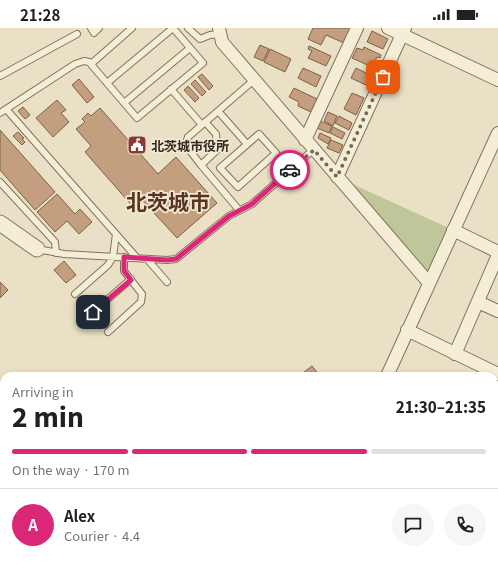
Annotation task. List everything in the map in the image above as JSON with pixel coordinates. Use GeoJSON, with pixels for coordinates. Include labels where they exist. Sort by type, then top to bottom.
{"type":"FeatureCollection","features":[{"type":"Feature","properties":{"kind":"street"},"geometry":{"type":"LineString","coordinates":[[305,140],[357,28]]}},
{"type":"Feature","properties":{"kind":"street"},"geometry":{"type":"LineString","coordinates":[[388,28],[404,31],[498,80]]}},
{"type":"Feature","properties":{"kind":"street"},"geometry":{"type":"LineString","coordinates":[[219,31],[222,42],[429,283]]}},
{"type":"Feature","properties":{"kind":"street"},"geometry":{"type":"LineString","coordinates":[[337,177],[404,31]]}},
{"type":"Feature","properties":{"kind":"street"},"geometry":{"type":"LineString","coordinates":[[389,372],[498,133]]}},
{"type":"Feature","properties":{"kind":"street"},"geometry":{"type":"LineString","coordinates":[[0,223],[37,249]]}},
{"type":"Feature","properties":{"kind":"street"},"geometry":{"type":"LineString","coordinates":[[453,230],[498,252]]}},
{"type":"Feature","properties":{"kind":"street"},"geometry":{"type":"LineString","coordinates":[[454,354],[498,255]]}},
{"type":"Feature","properties":{"kind":"street"},"geometry":{"type":"LineString","coordinates":[[478,302],[498,312]]}},
{"type":"Feature","properties":{"kind":"street"},"geometry":{"type":"LineString","coordinates":[[407,330],[494,372]]}},
{"type":"Feature","properties":{"kind":"lane"},"geometry":{"type":"LineString","coordinates":[[91,28],[94,32],[99,28]]}},
{"type":"Feature","properties":{"kind":"lane"},"geometry":{"type":"LineString","coordinates":[[91,64],[132,28]]}},
{"type":"Feature","properties":{"kind":"lane"},"geometry":{"type":"LineString","coordinates":[[107,83],[173,28],[203,63],[137,118],[124,103],[107,83],[91,64],[84,61],[79,62],[3,111],[137,258]]}},
{"type":"Feature","properties":{"kind":"lane"},"geometry":{"type":"LineString","coordinates":[[188,28],[200,39],[219,31]]}},
{"type":"Feature","properties":{"kind":"lane"},"geometry":{"type":"LineString","coordinates":[[0,76],[77,34]]}},
{"type":"Feature","properties":{"kind":"lane"},"geometry":{"type":"LineString","coordinates":[[124,103],[190,48]]}},
{"type":"Feature","properties":{"kind":"lane"},"geometry":{"type":"LineString","coordinates":[[240,210],[201,165],[186,143],[188,137],[254,80]]}},
{"type":"Feature","properties":{"kind":"lane"},"geometry":{"type":"LineString","coordinates":[[171,89],[204,124],[216,134],[217,150],[201,165]]}},
{"type":"Feature","properties":{"kind":"lane"},"geometry":{"type":"LineString","coordinates":[[218,111],[247,144]]}},
{"type":"Feature","properties":{"kind":"lane"},"geometry":{"type":"LineString","coordinates":[[259,134],[276,153],[238,187],[220,168],[247,144],[259,134]]}},
{"type":"Feature","properties":{"kind":"lane"},"geometry":{"type":"LineString","coordinates":[[37,249],[56,253],[147,259],[176,259],[229,216],[252,204],[314,150]]}},
{"type":"Feature","properties":{"kind":"lane"},"geometry":{"type":"LineString","coordinates":[[0,182],[54,242],[56,253]]}},
{"type":"Feature","properties":{"kind":"lane"},"geometry":{"type":"LineString","coordinates":[[75,294],[108,265],[113,257],[116,234]]}},
{"type":"Feature","properties":{"kind":"lane"},"geometry":{"type":"LineString","coordinates":[[108,332],[141,302],[142,294],[124,271],[124,257]]}},
{"type":"Feature","properties":{"kind":"lane"},"geometry":{"type":"LineString","coordinates":[[147,259],[166,282]]}},
{"type":"Feature","properties":{"kind":"lane"},"geometry":{"type":"LineString","coordinates":[[93,312],[131,280]]}},
{"type":"Feature","properties":{"kind":"green space"},"geometry":{"type":"Polygon","coordinates":[[[337,177],[453,230],[429,283],[337,177]]]}},
{"type":"Feature","properties":{"kind":"building"},"geometry":{"type":"Polygon","coordinates":[[[313,28],[351,28],[344,43],[326,35],[321,45],[308,39],[313,28]]]}},
{"type":"Feature","properties":{"kind":"building"},"geometry":{"type":"Polygon","coordinates":[[[372,31],[388,39],[383,49],[367,42],[372,31]]]}},
{"type":"Feature","properties":{"kind":"building"},"geometry":{"type":"Polygon","coordinates":[[[260,45],[269,49],[263,61],[254,57],[260,45]]]}},
{"type":"Feature","properties":{"kind":"building"},"geometry":{"type":"Polygon","coordinates":[[[309,46],[331,56],[326,66],[308,58],[312,51],[308,49],[309,46]]]}},
{"type":"Feature","properties":{"kind":"building"},"geometry":{"type":"Polygon","coordinates":[[[364,47],[381,55],[380,58],[377,57],[372,67],[352,58],[357,48],[363,50],[364,47]]]}},
{"type":"Feature","properties":{"kind":"building"},"geometry":{"type":"Polygon","coordinates":[[[270,49],[291,59],[285,72],[264,62],[270,49]]]}},
{"type":"Feature","properties":{"kind":"building"},"geometry":{"type":"Polygon","coordinates":[[[303,68],[321,76],[316,87],[298,78],[303,68]]]}},
{"type":"Feature","properties":{"kind":"building"},"geometry":{"type":"Polygon","coordinates":[[[356,68],[372,76],[368,86],[351,78],[356,68]]]}},
{"type":"Feature","properties":{"kind":"building"},"geometry":{"type":"Polygon","coordinates":[[[202,74],[213,86],[209,90],[198,77],[202,74]]]}},
{"type":"Feature","properties":{"kind":"building"},"geometry":{"type":"Polygon","coordinates":[[[79,79],[94,97],[87,103],[72,85],[79,79]]]}},
{"type":"Feature","properties":{"kind":"building"},"geometry":{"type":"Polygon","coordinates":[[[195,80],[206,92],[202,96],[191,84],[195,80]]]}},
{"type":"Feature","properties":{"kind":"building"},"geometry":{"type":"Polygon","coordinates":[[[188,86],[199,98],[195,102],[184,90],[188,86]]]}},
{"type":"Feature","properties":{"kind":"building"},"geometry":{"type":"Polygon","coordinates":[[[294,88],[317,99],[311,112],[298,106],[299,102],[289,97],[294,88]]]}},
{"type":"Feature","properties":{"kind":"building"},"geometry":{"type":"Polygon","coordinates":[[[352,93],[364,98],[356,115],[344,109],[352,93]]]}},
{"type":"Feature","properties":{"kind":"building"},"geometry":{"type":"Polygon","coordinates":[[[57,100],[66,110],[61,113],[69,122],[53,137],[36,118],[57,100]]]}},
{"type":"Feature","properties":{"kind":"building"},"geometry":{"type":"Polygon","coordinates":[[[23,107],[30,115],[25,119],[18,111],[23,107]]]}},
{"type":"Feature","properties":{"kind":"building"},"geometry":{"type":"Polygon","coordinates":[[[100,108],[158,174],[176,157],[217,203],[177,238],[143,201],[135,209],[85,152],[91,146],[76,129],[85,122],[82,119],[88,113],[91,116],[100,108]]]}},
{"type":"Feature","properties":{"kind":"building"},"geometry":{"type":"Polygon","coordinates":[[[328,112],[337,116],[333,126],[324,121],[328,112]]]}},
{"type":"Feature","properties":{"kind":"building"},"geometry":{"type":"Polygon","coordinates":[[[339,116],[352,123],[349,130],[335,123],[339,116]]]}},
{"type":"Feature","properties":{"kind":"building"},"geometry":{"type":"Polygon","coordinates":[[[320,121],[332,126],[329,133],[317,128],[320,121]]]}},
{"type":"Feature","properties":{"kind":"building"},"geometry":{"type":"Polygon","coordinates":[[[333,127],[345,133],[342,139],[330,133],[333,127]]]}},
{"type":"Feature","properties":{"kind":"building"},"geometry":{"type":"Polygon","coordinates":[[[0,130],[55,192],[35,210],[0,170],[0,130]]]}},
{"type":"Feature","properties":{"kind":"building"},"geometry":{"type":"Polygon","coordinates":[[[18,132],[24,138],[22,139],[25,142],[22,145],[13,136],[18,132]]]}},
{"type":"Feature","properties":{"kind":"building"},"geometry":{"type":"Polygon","coordinates":[[[320,133],[331,138],[328,144],[318,138],[320,133]]]}},
{"type":"Feature","properties":{"kind":"building"},"geometry":{"type":"Polygon","coordinates":[[[331,140],[343,145],[339,153],[327,148],[331,140]]]}},
{"type":"Feature","properties":{"kind":"building"},"geometry":{"type":"Polygon","coordinates":[[[57,194],[75,214],[80,209],[92,222],[79,234],[67,221],[55,232],[37,212],[57,194]]]}},
{"type":"Feature","properties":{"kind":"building"},"geometry":{"type":"Polygon","coordinates":[[[64,261],[76,275],[66,283],[54,270],[64,261]]]}},
{"type":"Feature","properties":{"kind":"building"},"geometry":{"type":"Polygon","coordinates":[[[0,282],[8,290],[0,298],[0,282]]]}},
{"type":"Feature","properties":{"kind":"building"},"geometry":{"type":"Polygon","coordinates":[[[312,366],[317,372],[304,372],[312,366]]]}},
{"type":"Feature","properties":{"kind":"way so far"},"geometry":{"type":"LineString","coordinates":[[290,170],[314,150],[337,177],[383,77]]}},
{"type":"Feature","properties":{"kind":"place","name":"北茨城市役所"},"geometry":{"type":"Point","coordinates":[137,145]}},
{"type":"Feature","properties":{"kind":"district","name":"北茨城市"},"geometry":{"type":"Point","coordinates":[168,201]}},
{"type":"Feature","properties":{"kind":"route"},"geometry":{"type":"LineString","coordinates":[[93,312],[131,280],[124,271],[124,257],[167,260],[176,259],[229,216],[252,204],[290,170]]}}]}
